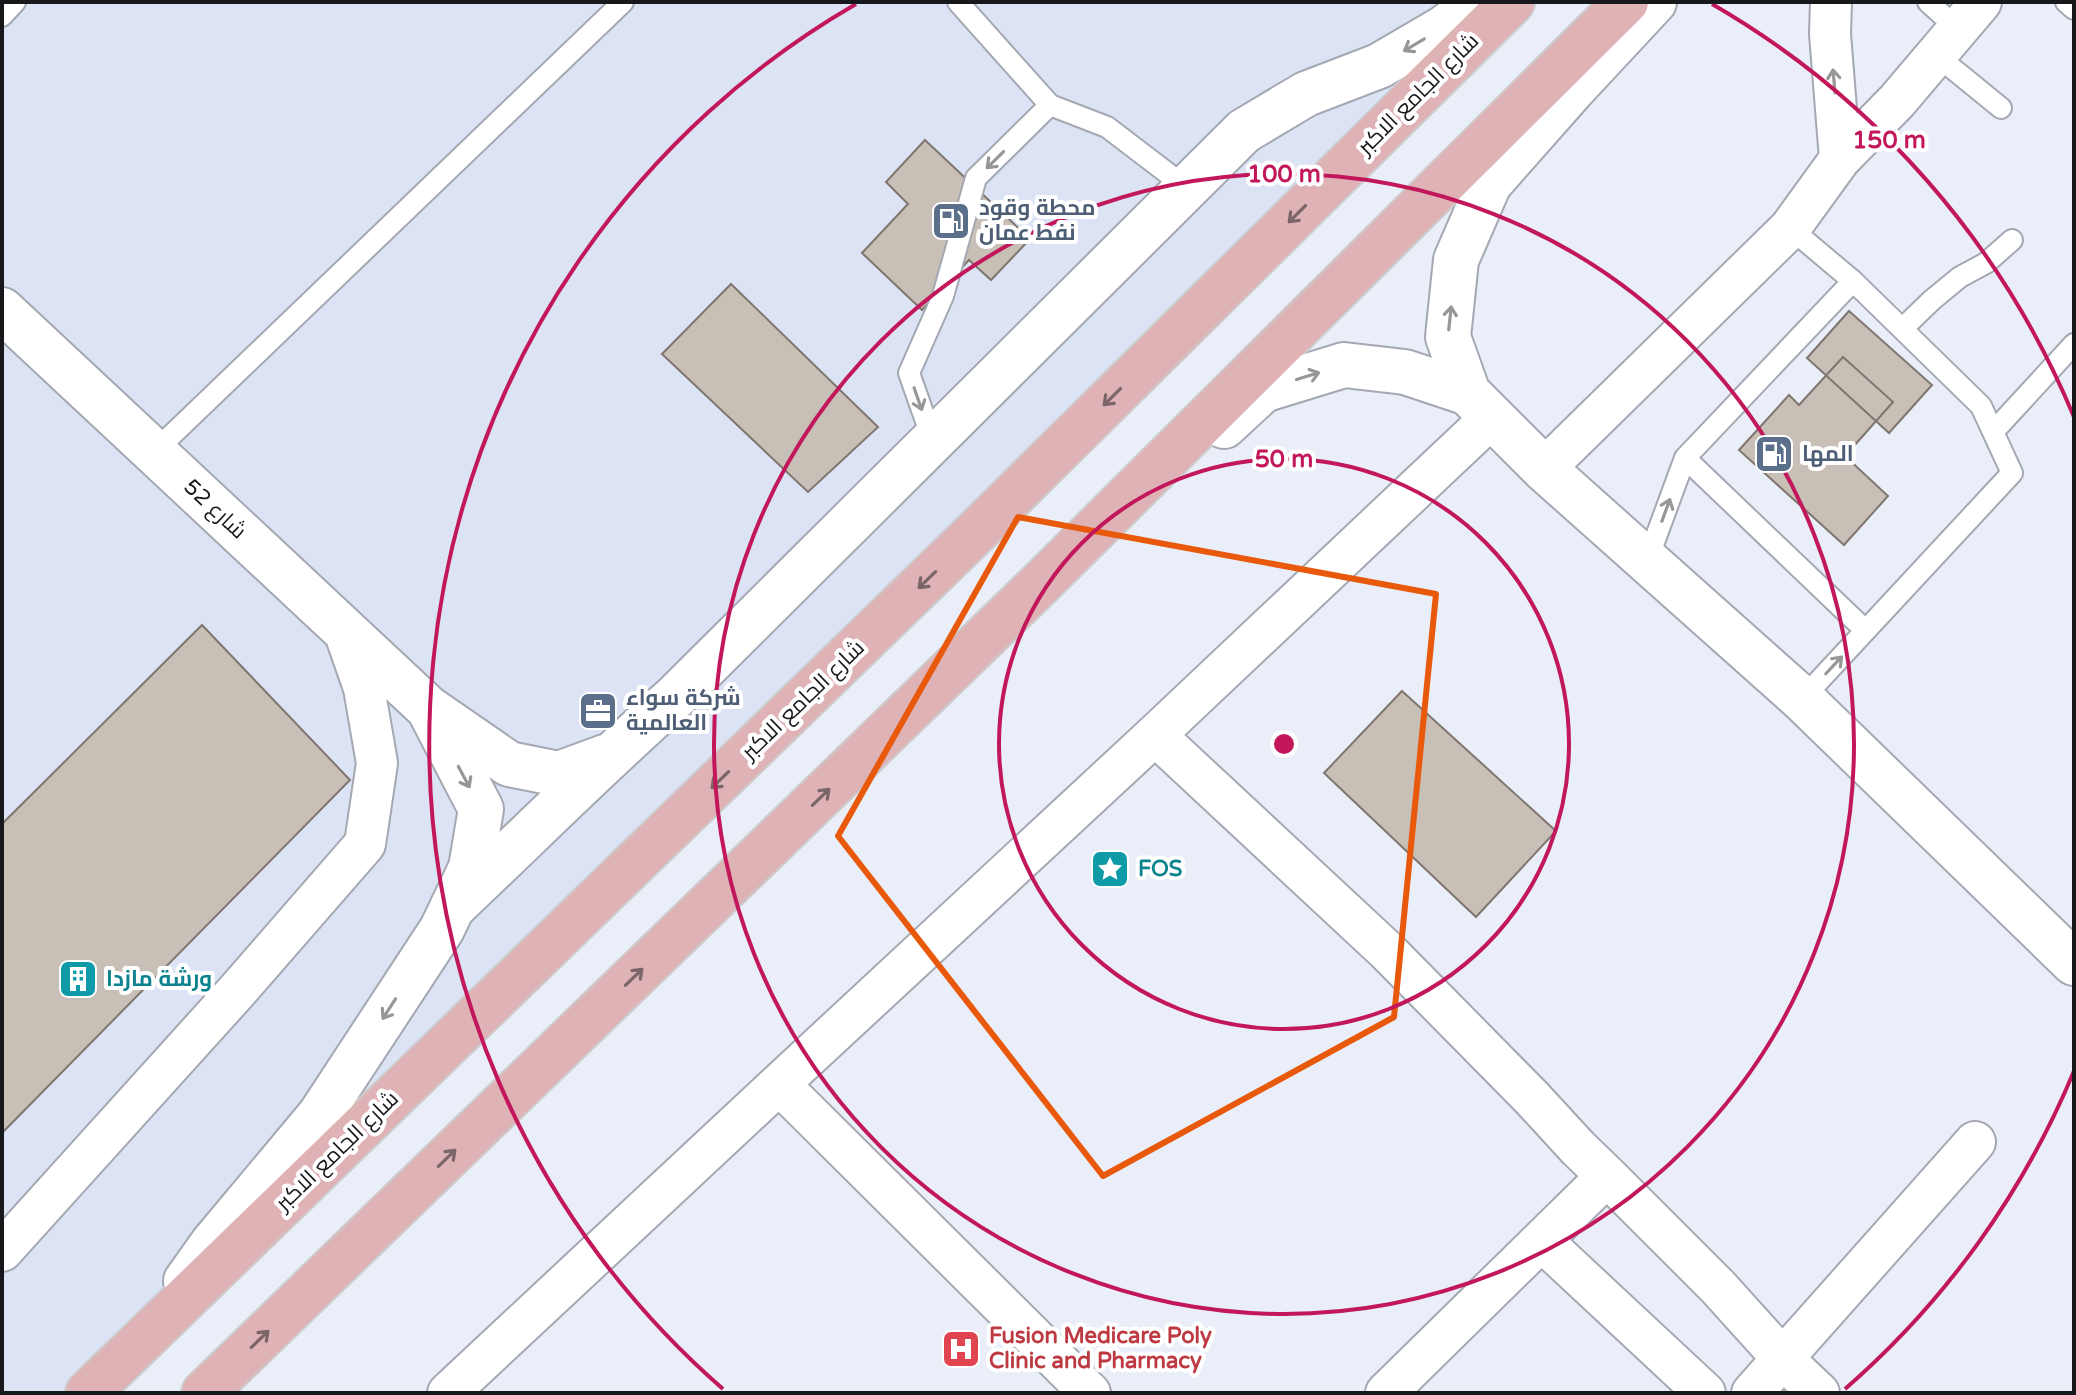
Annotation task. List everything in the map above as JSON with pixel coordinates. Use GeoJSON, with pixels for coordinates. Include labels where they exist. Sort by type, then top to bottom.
{"type":"FeatureCollection","features":[{"type":"Feature","properties":{"kind":"main road","name":"شارع الجامع الاكبر"},"geometry":{"type":"LineString","coordinates":[[88,1393],[975,533],[1512,2]]}},
{"type":"Feature","properties":{"kind":"main road"},"geometry":{"type":"LineString","coordinates":[[204,1393],[1030,594],[1626,2]]}},
{"type":"Feature","properties":{"kind":"street"},"geometry":{"type":"LineString","coordinates":[[452,908],[611,754],[673,699],[1244,131],[1306,94],[1379,66],[1444,28],[1479,2]]}},
{"type":"Feature","properties":{"kind":"street"},"geometry":{"type":"LineString","coordinates":[[1654,2],[1489,184],[1456,260],[1448,337],[1480,405],[1544,469],[1802,699],[2074,963]]}},
{"type":"Feature","properties":{"kind":"street"},"geometry":{"type":"LineString","coordinates":[[1831,2],[1830,34],[1840,159]]}},
{"type":"Feature","properties":{"kind":"street"},"geometry":{"type":"LineString","coordinates":[[1544,469],[1790,228],[1840,159],[1897,101],[1958,29]]}},
{"type":"Feature","properties":{"kind":"street","name":"شارع 52"},"geometry":{"type":"LineString","coordinates":[[2,310],[428,708]]}},
{"type":"Feature","properties":{"kind":"street"},"geometry":{"type":"LineString","coordinates":[[1089,535],[1177,470],[1263,390],[1344,365],[1405,372],[1480,405]]}},
{"type":"Feature","properties":{"kind":"street"},"geometry":{"type":"LineString","coordinates":[[464,1389],[779,1084],[1155,735],[1480,405]]}},
{"type":"Feature","properties":{"kind":"street"},"geometry":{"type":"LineString","coordinates":[[2,1251],[227,1003],[365,844],[377,763],[364,688],[343,628]]}},
{"type":"Feature","properties":{"kind":"street"},"geometry":{"type":"LineString","coordinates":[[145,1338],[213,1243],[320,1115],[442,929],[471,868],[481,809],[428,708]]}},
{"type":"Feature","properties":{"kind":"street"},"geometry":{"type":"LineString","coordinates":[[428,708],[509,764],[559,774],[611,754]]}},
{"type":"Feature","properties":{"kind":"street"},"geometry":{"type":"LineString","coordinates":[[1155,735],[1387,951],[1819,1393]]}},
{"type":"Feature","properties":{"kind":"street"},"geometry":{"type":"LineString","coordinates":[[779,1084],[1090,1393]]}},
{"type":"Feature","properties":{"kind":"street"},"geometry":{"type":"LineString","coordinates":[[1752,1393],[1975,1142]]}},
{"type":"Feature","properties":{"kind":"street"},"geometry":{"type":"LineString","coordinates":[[1386,1393],[1607,1176]]}},
{"type":"Feature","properties":{"kind":"street"},"geometry":{"type":"LineString","coordinates":[[1542,1241],[1705,1393]]}},
{"type":"Feature","properties":{"kind":"lane"},"geometry":{"type":"LineString","coordinates":[[2,16],[15,2]]}},
{"type":"Feature","properties":{"kind":"lane"},"geometry":{"type":"LineString","coordinates":[[154,452],[623,2]]}},
{"type":"Feature","properties":{"kind":"lane"},"geometry":{"type":"LineString","coordinates":[[958,2],[1050,105],[1107,127],[1187,188]]}},
{"type":"Feature","properties":{"kind":"lane"},"geometry":{"type":"LineString","coordinates":[[1928,2],[1958,29],[2001,108]]}},
{"type":"Feature","properties":{"kind":"lane"},"geometry":{"type":"LineString","coordinates":[[2066,2],[2074,9]]}},
{"type":"Feature","properties":{"kind":"lane"},"geometry":{"type":"LineString","coordinates":[[933,441],[909,373],[943,296],[976,178],[1050,105]]}},
{"type":"Feature","properties":{"kind":"lane"},"geometry":{"type":"LineString","coordinates":[[1790,228],[1853,281],[1981,406],[2012,473],[1802,699]]}},
{"type":"Feature","properties":{"kind":"lane"},"geometry":{"type":"LineString","coordinates":[[1902,329],[1960,277],[1986,263],[2012,240]]}},
{"type":"Feature","properties":{"kind":"lane"},"geometry":{"type":"LineString","coordinates":[[1647,561],[1685,458],[1853,281]]}},
{"type":"Feature","properties":{"kind":"lane"},"geometry":{"type":"LineString","coordinates":[[1993,432],[2074,344]]}},
{"type":"Feature","properties":{"kind":"lane"},"geometry":{"type":"LineString","coordinates":[[1685,458],[1865,630]]}},
{"type":"Feature","properties":{"kind":"highlighted area"},"geometry":{"type":"Polygon","coordinates":[[[1018,517],[1436,594],[1394,1017],[1103,1176],[838,836],[1018,517]]]}},
{"type":"Feature","properties":{"kind":"shaded area"},"geometry":{"type":"Polygon","coordinates":[[[2,2],[1512,2],[83,1393],[2,1393],[2,2]]]}},
{"type":"Feature","properties":{"kind":"building","name":"محطة وقود نفط عمان"},"geometry":{"type":"Polygon","coordinates":[[[925,140],[1030,239],[991,280],[969,260],[922,310],[862,253],[908,204],[886,182],[925,140]]]}},
{"type":"Feature","properties":{"kind":"building"},"geometry":{"type":"Polygon","coordinates":[[[731,284],[878,427],[808,492],[662,354],[731,284]]]}},
{"type":"Feature","properties":{"kind":"building"},"geometry":{"type":"Polygon","coordinates":[[[1849,311],[1932,385],[1889,433],[1807,358],[1849,311]]]}},
{"type":"Feature","properties":{"kind":"building"},"geometry":{"type":"Polygon","coordinates":[[[1843,357],[1893,402],[1845,456],[1888,496],[1844,545],[1739,450],[1789,395],[1799,405],[1843,357]]]}},
{"type":"Feature","properties":{"kind":"building","name":"ورشة مازدا"},"geometry":{"type":"Polygon","coordinates":[[[202,625],[350,780],[2,1133],[2,824],[202,625]]]}},
{"type":"Feature","properties":{"kind":"building"},"geometry":{"type":"Polygon","coordinates":[[[1402,691],[1556,831],[1476,917],[1324,773],[1402,691]]]}},
{"type":"Feature","properties":{"kind":"place","name":"محطة وقود نفط عمان"},"geometry":{"type":"Point","coordinates":[951,221]}},
{"type":"Feature","properties":{"kind":"place","name":"المه‍ا"},"geometry":{"type":"Point","coordinates":[1774,454]}},
{"type":"Feature","properties":{"kind":"place","name":"شركة سواء العالمية"},"geometry":{"type":"Point","coordinates":[598,711]}},
{"type":"Feature","properties":{"kind":"place","name":"FOS"},"geometry":{"type":"Point","coordinates":[1110,869]}},
{"type":"Feature","properties":{"kind":"place","name":"ورشة مازدا"},"geometry":{"type":"Point","coordinates":[78,979]}},
{"type":"Feature","properties":{"kind":"place","name":"Fusion Medicare Poly Clinic and Pharmacy"},"geometry":{"type":"Point","coordinates":[961,1349]}}]}
